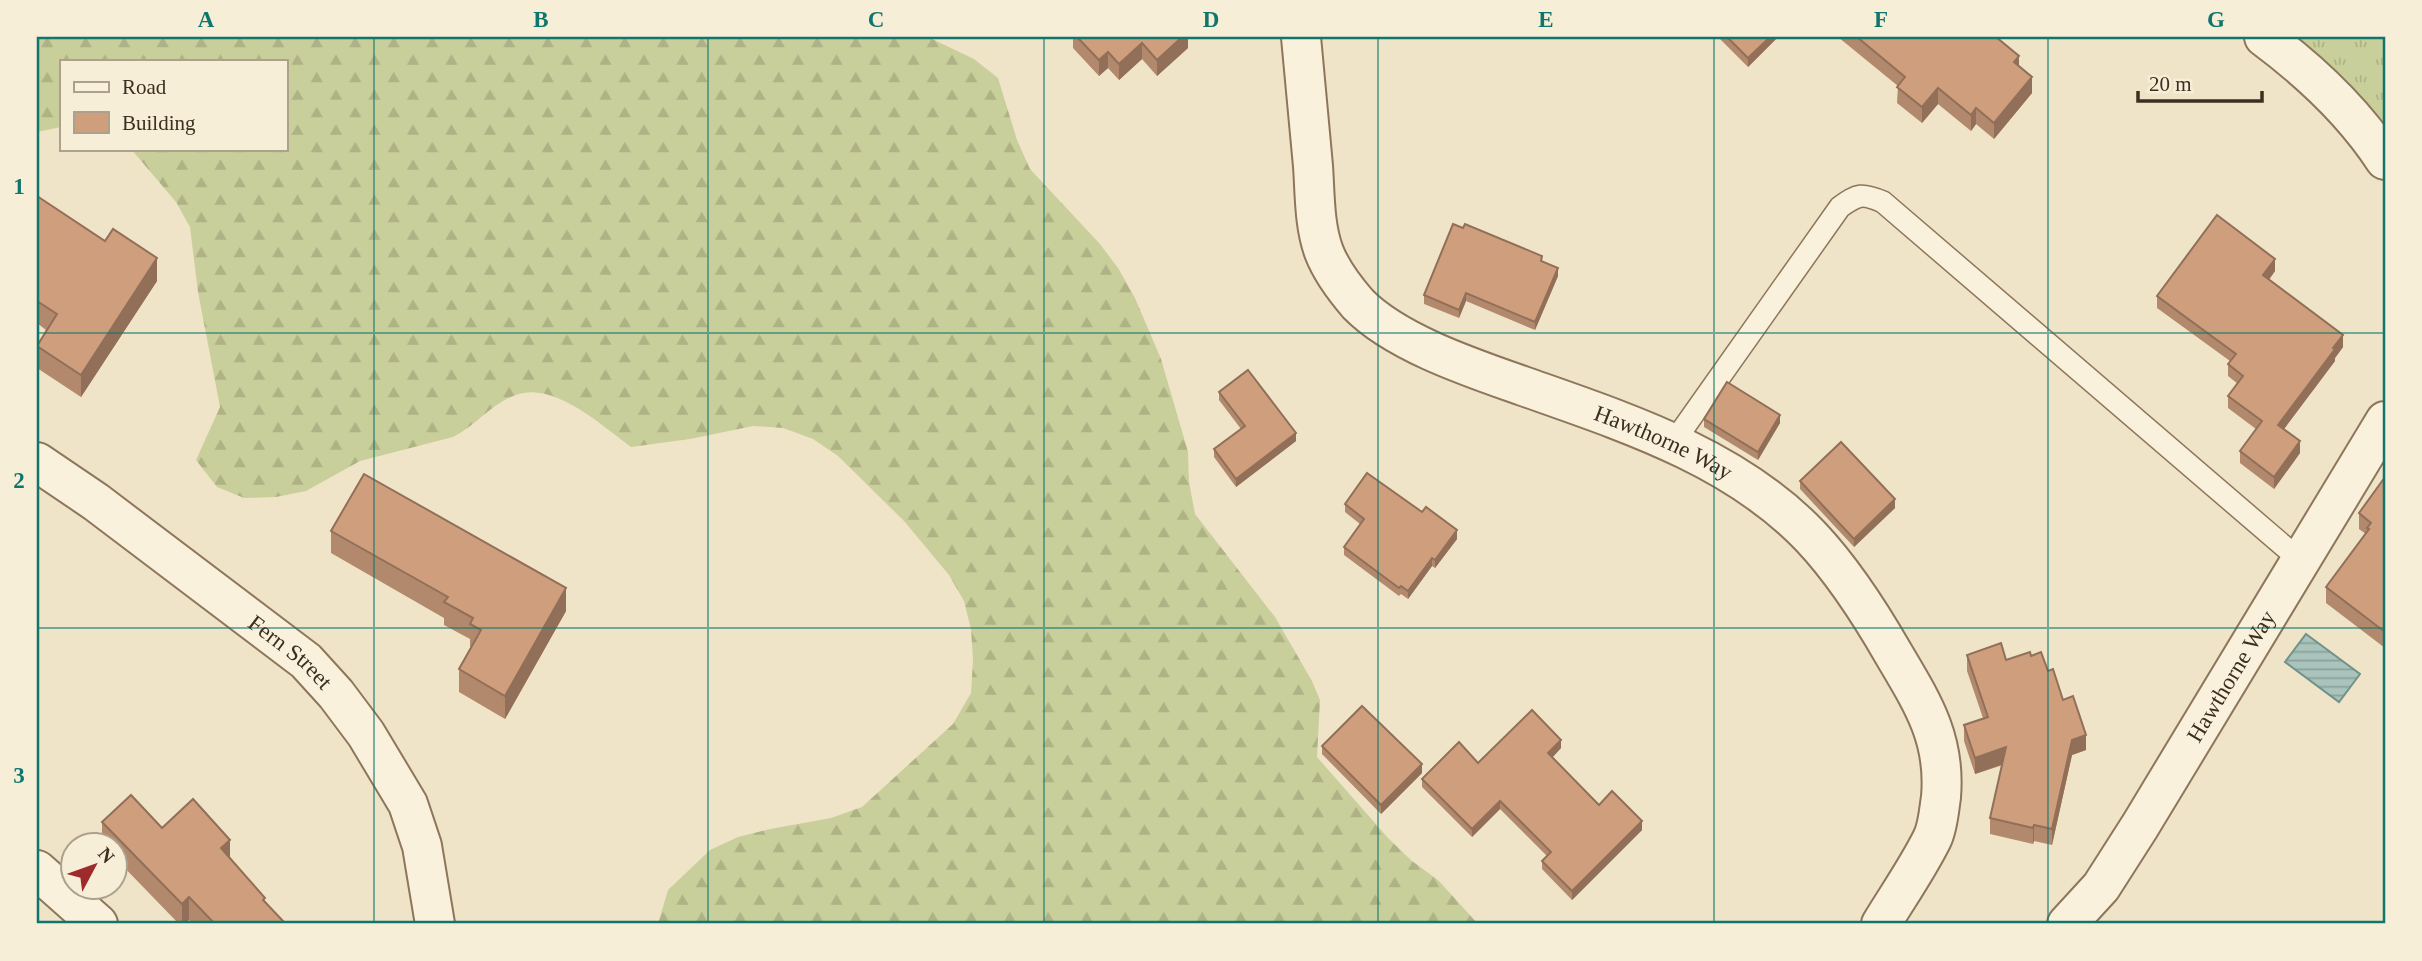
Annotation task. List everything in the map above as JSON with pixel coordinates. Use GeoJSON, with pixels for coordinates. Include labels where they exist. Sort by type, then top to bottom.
{"type":"FeatureCollection","features":[{"type":"Feature","properties":{"kind":"street","name":"Hawthorne Way"},"geometry":{"type":"LineString","coordinates":[[1301,37],[1317,220],[1324,252],[1338,279],[1359,305],[1390,328],[1437,353],[1605,415],[1673,443],[1726,471],[1760,493],[1812,537],[1846,580],[1881,632],[1921,701],[1937,738],[1943,772],[1940,807],[1933,836],[1881,924]]}},
{"type":"Feature","properties":{"kind":"street"},"geometry":{"type":"LineString","coordinates":[[2264,37],[2293,58],[2333,95],[2367,133],[2385,160]]}},
{"type":"Feature","properties":{"kind":"street","name":"Hawthorne Way"},"geometry":{"type":"LineString","coordinates":[[2067,924],[2101,887],[2140,826],[2385,421]]}},
{"type":"Feature","properties":{"kind":"street","name":"Fern Street"},"geometry":{"type":"LineString","coordinates":[[37,462],[96,502],[306,661],[336,694],[366,734],[408,804],[422,846],[435,924]]}},
{"type":"Feature","properties":{"kind":"street"},"geometry":{"type":"LineString","coordinates":[[37,870],[98,924]]}},
{"type":"Feature","properties":{"kind":"lane"},"geometry":{"type":"LineString","coordinates":[[1673,443],[1840,206],[1855,196],[1868,196],[1882,202],[2300,559]]}},
{"type":"Feature","properties":{"kind":"green space"},"geometry":{"type":"Polygon","coordinates":[[[37,37],[928,37],[974,59],[998,78],[1017,140],[1030,169],[1100,244],[1135,298],[1161,359],[1188,452],[1189,482],[1195,514],[1275,617],[1312,681],[1320,700],[1317,757],[1389,839],[1412,861],[1438,880],[1478,924],[658,924],[668,890],[710,850],[738,837],[831,818],[862,807],[953,724],[971,693],[973,660],[971,629],[964,601],[949,575],[904,521],[838,456],[813,439],[783,428],[753,426],[690,439],[631,447],[577,408],[546,394],[531,392],[507,399],[453,437],[360,461],[306,491],[276,497],[244,498],[217,487],[196,460],[220,407],[198,292],[190,227],[176,202],[132,150],[287,150],[287,60],[60,60],[60,127],[37,132],[37,37]]]}},
{"type":"Feature","properties":{"kind":"green space"},"geometry":{"type":"Polygon","coordinates":[[[2294,37],[2385,37],[2385,127],[2338,75],[2294,37]]]}},
{"type":"Feature","properties":{"kind":"water"},"geometry":{"type":"Polygon","coordinates":[[[2306,634],[2360,674],[2339,702],[2285,662],[2306,634]]]}},
{"type":"Feature","properties":{"kind":"building"},"geometry":{"type":"Polygon","coordinates":[[[1077,37],[1182,37],[1157,60],[1142,43],[1119,64],[1108,52],[1099,60],[1077,37]]]}},
{"type":"Feature","properties":{"kind":"building"},"geometry":{"type":"Polygon","coordinates":[[[1727,37],[1770,37],[1748,58],[1727,37]]]}},
{"type":"Feature","properties":{"kind":"building"},"geometry":{"type":"Polygon","coordinates":[[[1857,37],[1996,37],[2019,56],[2014,62],[2032,77],[1994,123],[1976,108],[1971,115],[1938,88],[1922,107],[1897,87],[1905,77],[1857,37]]]}},
{"type":"Feature","properties":{"kind":"building"},"geometry":{"type":"Polygon","coordinates":[[[37,196],[105,241],[113,229],[157,258],[81,375],[37,346],[57,314],[37,301],[37,196]]]}},
{"type":"Feature","properties":{"kind":"building"},"geometry":{"type":"Polygon","coordinates":[[[2217,215],[2275,259],[2263,275],[2343,335],[2278,425],[2300,441],[2274,477],[2240,451],[2262,421],[2228,396],[2243,376],[2228,364],[2236,354],[2157,296],[2217,215]]]}},
{"type":"Feature","properties":{"kind":"building"},"geometry":{"type":"Polygon","coordinates":[[[1453,224],[1463,228],[1465,224],[1542,256],[1541,261],[1558,268],[1535,322],[1466,293],[1459,310],[1424,295],[1453,224]]]}},
{"type":"Feature","properties":{"kind":"building"},"geometry":{"type":"Polygon","coordinates":[[[1248,370],[1296,433],[1236,479],[1214,449],[1245,426],[1219,392],[1248,370]]]}},
{"type":"Feature","properties":{"kind":"building"},"geometry":{"type":"Polygon","coordinates":[[[1727,382],[1780,415],[1758,452],[1704,419],[1727,382]]]}},
{"type":"Feature","properties":{"kind":"building"},"geometry":{"type":"Polygon","coordinates":[[[1841,442],[1895,499],[1854,539],[1800,481],[1841,442]]]}},
{"type":"Feature","properties":{"kind":"building"},"geometry":{"type":"Polygon","coordinates":[[[1367,473],[1422,512],[1426,507],[1457,530],[1408,591],[1401,586],[1399,588],[1344,547],[1364,519],[1345,504],[1367,473]]]}},
{"type":"Feature","properties":{"kind":"building"},"geometry":{"type":"Polygon","coordinates":[[[364,474],[566,588],[505,696],[459,669],[481,630],[470,624],[473,618],[444,602],[448,597],[331,531],[364,474]]]}},
{"type":"Feature","properties":{"kind":"building"},"geometry":{"type":"Polygon","coordinates":[[[2385,477],[2385,632],[2326,587],[2369,529],[2367,528],[2371,523],[2359,513],[2385,477]]]}},
{"type":"Feature","properties":{"kind":"building"},"geometry":{"type":"Polygon","coordinates":[[[2001,643],[2006,660],[2030,652],[2031,656],[2041,652],[2048,671],[2053,669],[2063,700],[2073,696],[2086,735],[2072,740],[2052,829],[2034,825],[2033,828],[1990,818],[2006,747],[1975,758],[1964,725],[1988,717],[1967,655],[2001,643]]]}},
{"type":"Feature","properties":{"kind":"building"},"geometry":{"type":"Polygon","coordinates":[[[1362,706],[1422,764],[1381,805],[1322,746],[1362,706]]]}},
{"type":"Feature","properties":{"kind":"building"},"geometry":{"type":"Polygon","coordinates":[[[1532,710],[1561,740],[1548,753],[1599,805],[1612,791],[1642,821],[1572,891],[1542,861],[1551,852],[1500,801],[1472,829],[1422,779],[1459,742],[1478,763],[1532,710]]]}},
{"type":"Feature","properties":{"kind":"building"},"geometry":{"type":"Polygon","coordinates":[[[131,795],[162,828],[193,799],[230,840],[221,848],[284,922],[215,924],[189,897],[182,904],[130,851],[130,832],[112,832],[102,822],[131,795]]]}}]}
